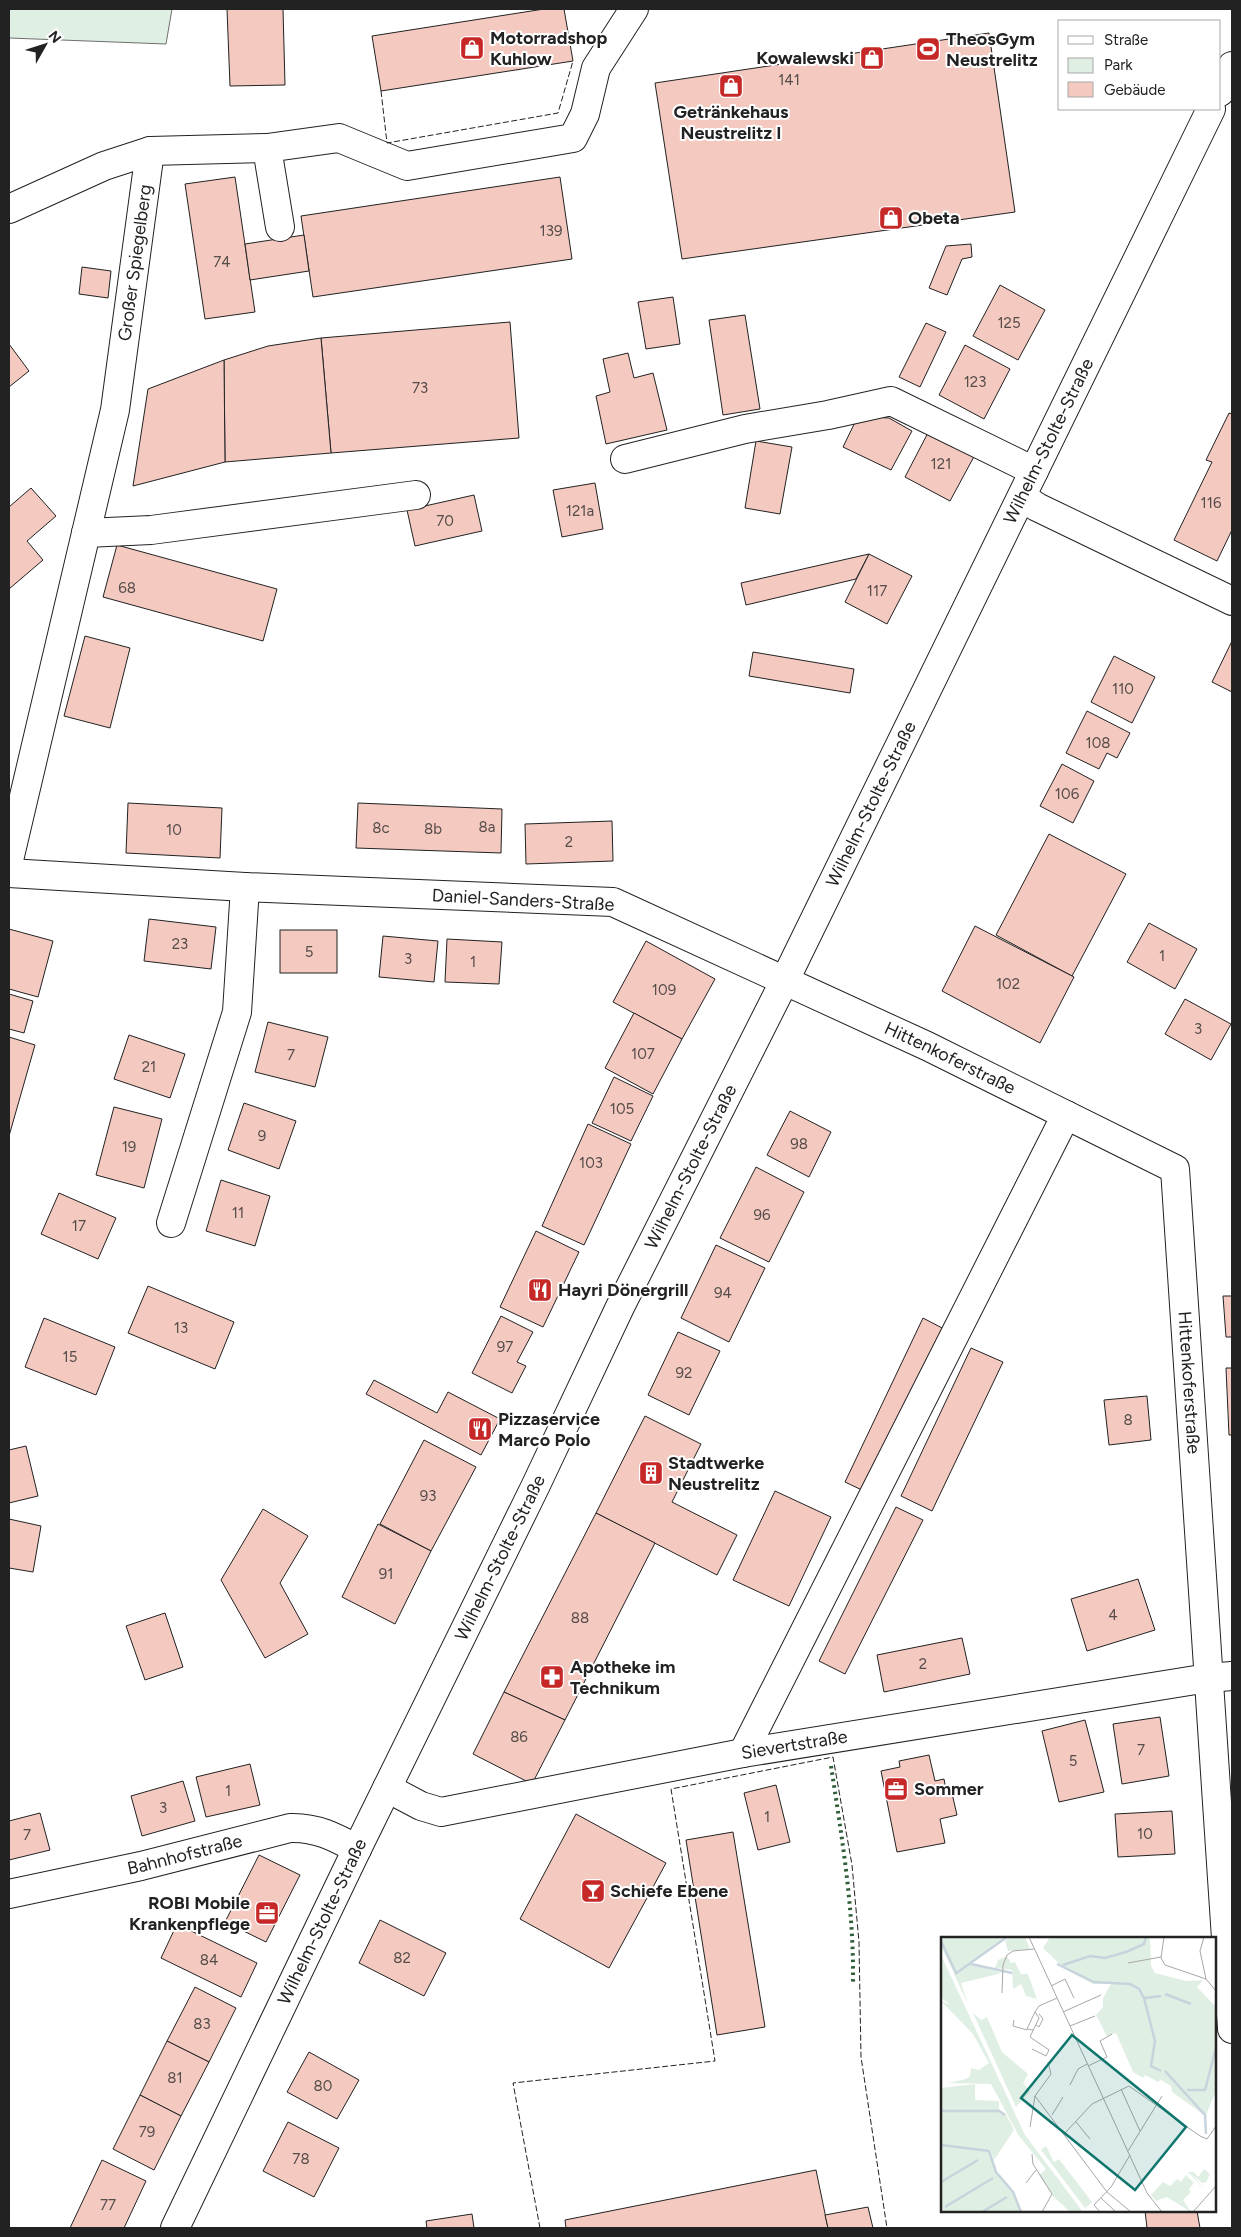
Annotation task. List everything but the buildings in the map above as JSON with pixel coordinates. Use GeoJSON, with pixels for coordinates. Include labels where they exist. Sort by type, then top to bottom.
{"type":"FeatureCollection","features":[{"type":"Feature","properties":{"kind":"street"},"geometry":{"type":"LineString","coordinates":[[9,209],[104,166],[150,151],[268,148],[339,138],[407,166],[573,138],[585,114],[596,68],[634,9]]}},
{"type":"Feature","properties":{"kind":"street"},"geometry":{"type":"LineString","coordinates":[[1221,90],[1232,66]]}},
{"type":"Feature","properties":{"kind":"street","name":"Wilhelm-Stolte-Straße"},"geometry":{"type":"LineString","coordinates":[[174,2228],[531,1495],[620,1307],[785,980],[1212,110]]}},
{"type":"Feature","properties":{"kind":"street"},"geometry":{"type":"LineString","coordinates":[[268,148],[280,227]]}},
{"type":"Feature","properties":{"kind":"street","name":"Großer Spiegelberg"},"geometry":{"type":"LineString","coordinates":[[9,860],[115,410],[150,151]]}},
{"type":"Feature","properties":{"kind":"street"},"geometry":{"type":"LineString","coordinates":[[625,459],[745,429],[891,401],[1034,471]]}},
{"type":"Feature","properties":{"kind":"street"},"geometry":{"type":"LineString","coordinates":[[86,533],[151,530],[416,495]]}},
{"type":"Feature","properties":{"kind":"street"},"geometry":{"type":"LineString","coordinates":[[1022,497],[1037,507],[1232,601]]}},
{"type":"Feature","properties":{"kind":"street","name":"Daniel-Sanders-Straße"},"geometry":{"type":"LineString","coordinates":[[9,873],[244,887],[613,902],[785,980]]}},
{"type":"Feature","properties":{"kind":"street"},"geometry":{"type":"LineString","coordinates":[[172,1223],[237,1012],[244,887]]}},
{"type":"Feature","properties":{"kind":"street","name":"Hittenkoferstraße"},"geometry":{"type":"LineString","coordinates":[[785,980],[927,1046],[1174,1169],[1220,1677],[1232,2029]]}},
{"type":"Feature","properties":{"kind":"street"},"geometry":{"type":"LineString","coordinates":[[743,1753],[1066,1116]]}},
{"type":"Feature","properties":{"kind":"street","name":"Sievertstraße"},"geometry":{"type":"LineString","coordinates":[[387,1788],[421,1806],[441,1812],[743,1753],[1220,1677]]}},
{"type":"Feature","properties":{"kind":"street","name":"Bahnhofstraße"},"geometry":{"type":"LineString","coordinates":[[9,1894],[141,1866],[290,1828],[307,1827],[327,1833],[357,1849]]}},
{"type":"Feature","properties":{"kind":"green space"},"geometry":{"type":"Polygon","coordinates":[[[9,9],[172,9],[166,44],[9,38],[9,9]]]}},
{"type":"Feature","properties":{"kind":"hedge"},"geometry":{"type":"LineString","coordinates":[[831,1766],[852,1928],[853,1983]]}},
{"type":"Feature","properties":{"kind":"fence"},"geometry":{"type":"LineString","coordinates":[[381,91],[387,143],[558,113],[573,61]]}},
{"type":"Feature","properties":{"kind":"fence"},"geometry":{"type":"LineString","coordinates":[[540,2228],[513,2083],[715,2061],[671,1789],[833,1757],[852,1865],[859,1942],[861,2057],[887,2228]]}},
{"type":"Feature","properties":{"kind":"place","name":"Motorradshop Kuhlow"},"geometry":{"type":"Point","coordinates":[472,48]}},
{"type":"Feature","properties":{"kind":"place","name":"TheosGym Neustrelitz"},"geometry":{"type":"Point","coordinates":[928,49]}},
{"type":"Feature","properties":{"kind":"place","name":"Kowalewski"},"geometry":{"type":"Point","coordinates":[872,58]}},
{"type":"Feature","properties":{"kind":"place","name":"Getränkehaus Neustrelitz I"},"geometry":{"type":"Point","coordinates":[731,86]}},
{"type":"Feature","properties":{"kind":"place","name":"Obeta"},"geometry":{"type":"Point","coordinates":[891,218]}},
{"type":"Feature","properties":{"kind":"place","name":"Hayri Dönergrill"},"geometry":{"type":"Point","coordinates":[540,1290]}},
{"type":"Feature","properties":{"kind":"place","name":"Pizzaservice Marco Polo"},"geometry":{"type":"Point","coordinates":[480,1429]}},
{"type":"Feature","properties":{"kind":"place","name":"Stadtwerke Neustrelitz"},"geometry":{"type":"Point","coordinates":[651,1473]}},
{"type":"Feature","properties":{"kind":"place","name":"Apotheke im Technikum"},"geometry":{"type":"Point","coordinates":[552,1677]}},
{"type":"Feature","properties":{"kind":"place","name":"Sommer"},"geometry":{"type":"Point","coordinates":[896,1789]}},
{"type":"Feature","properties":{"kind":"place","name":"Schiefe Ebene"},"geometry":{"type":"Point","coordinates":[593,1891]}},
{"type":"Feature","properties":{"kind":"place","name":"ROBI Mobile Krankenpflege"},"geometry":{"type":"Point","coordinates":[267,1913]}}]}
